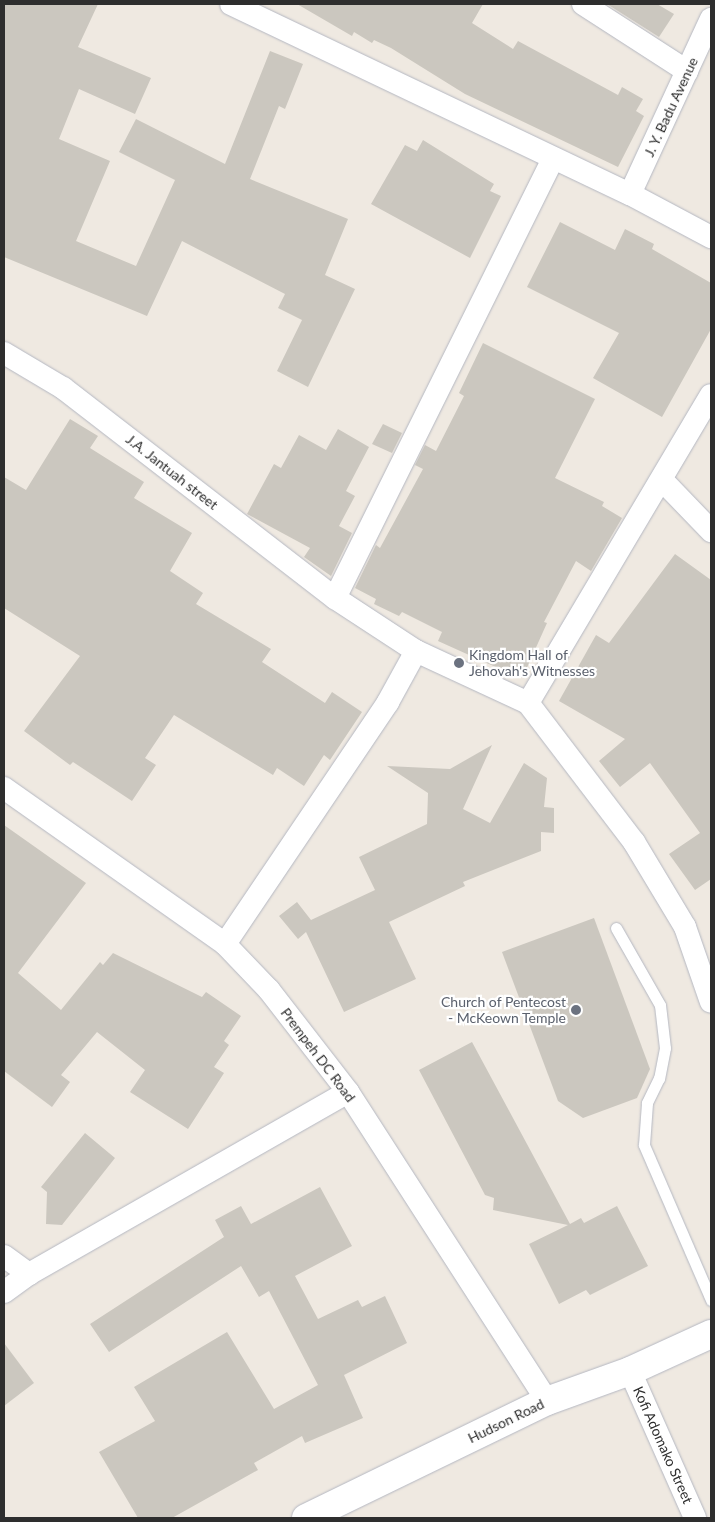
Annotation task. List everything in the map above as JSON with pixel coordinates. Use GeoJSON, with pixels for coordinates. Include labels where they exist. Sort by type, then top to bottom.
{"type":"FeatureCollection","features":[{"type":"Feature","properties":{"kind":"street"},"geometry":{"type":"LineString","coordinates":[[231,4],[630,194],[711,237]]}},
{"type":"Feature","properties":{"kind":"street"},"geometry":{"type":"LineString","coordinates":[[583,4],[687,71]]}},
{"type":"Feature","properties":{"kind":"street","name":"J. Y. Badu Avenue"},"geometry":{"type":"LineString","coordinates":[[630,194],[711,19]]}},
{"type":"Feature","properties":{"kind":"street"},"geometry":{"type":"LineString","coordinates":[[335,598],[553,158]]}},
{"type":"Feature","properties":{"kind":"street","name":"J.A. Jantuah street"},"geometry":{"type":"LineString","coordinates":[[4,353],[63,388],[335,598],[416,651],[528,703]]}},
{"type":"Feature","properties":{"kind":"street"},"geometry":{"type":"LineString","coordinates":[[711,395],[528,703],[634,842],[686,926],[711,1002]]}},
{"type":"Feature","properties":{"kind":"street"},"geometry":{"type":"LineString","coordinates":[[662,480],[711,531]]}},
{"type":"Feature","properties":{"kind":"street"},"geometry":{"type":"LineString","coordinates":[[225,944],[388,702],[416,651]]}},
{"type":"Feature","properties":{"kind":"street","name":"Prempeh DC Road"},"geometry":{"type":"LineString","coordinates":[[4,788],[225,944],[269,990],[348,1092],[547,1402]]}},
{"type":"Feature","properties":{"kind":"street"},"geometry":{"type":"LineString","coordinates":[[4,1292],[29,1274],[348,1092]]}},
{"type":"Feature","properties":{"kind":"street"},"geometry":{"type":"LineString","coordinates":[[4,1256],[29,1274]]}},
{"type":"Feature","properties":{"kind":"street","name":"Hudson Road"},"geometry":{"type":"LineString","coordinates":[[314,1516],[547,1402],[630,1371],[711,1334]]}},
{"type":"Feature","properties":{"kind":"street","name":"Kofi Adomako Street"},"geometry":{"type":"LineString","coordinates":[[630,1371],[695,1518]]}},
{"type":"Feature","properties":{"kind":"lane"},"geometry":{"type":"LineString","coordinates":[[616,928],[660,1005],[665,1048],[659,1078],[647,1103],[644,1145],[711,1300]]}},
{"type":"Feature","properties":{"kind":"building"},"geometry":{"type":"Polygon","coordinates":[[[4,4],[98,4],[78,47],[151,78],[135,114],[79,89],[59,139],[110,161],[76,241],[136,266],[175,180],[119,152],[136,119],[225,164],[270,51],[303,64],[285,109],[279,106],[250,179],[348,219],[325,275],[355,289],[308,387],[277,371],[302,320],[278,308],[285,294],[182,241],[147,316],[4,257],[4,4]]]}},
{"type":"Feature","properties":{"kind":"building"},"geometry":{"type":"Polygon","coordinates":[[[297,4],[483,4],[472,23],[513,49],[518,41],[618,95],[622,87],[643,99],[636,111],[644,116],[618,167],[465,94],[391,48],[374,40],[372,43],[354,32],[352,36],[297,4]]]}},
{"type":"Feature","properties":{"kind":"building"},"geometry":{"type":"Polygon","coordinates":[[[607,4],[657,4],[674,14],[659,37],[607,4]]]}},
{"type":"Feature","properties":{"kind":"building"},"geometry":{"type":"Polygon","coordinates":[[[423,140],[494,184],[490,191],[501,196],[470,258],[371,204],[405,145],[417,151],[423,140]]]}},
{"type":"Feature","properties":{"kind":"building"},"geometry":{"type":"Polygon","coordinates":[[[560,222],[615,250],[625,229],[654,244],[652,249],[711,283],[711,329],[662,417],[593,378],[619,333],[527,287],[560,222]]]}},
{"type":"Feature","properties":{"kind":"building"},"geometry":{"type":"Polygon","coordinates":[[[483,343],[595,399],[555,478],[604,502],[602,506],[622,518],[591,571],[576,561],[544,622],[547,623],[525,672],[511,674],[438,641],[442,632],[402,612],[399,616],[374,604],[376,599],[355,588],[376,545],[380,548],[423,469],[415,465],[425,445],[436,451],[464,396],[459,393],[483,343]]]}},
{"type":"Feature","properties":{"kind":"building"},"geometry":{"type":"Polygon","coordinates":[[[70,419],[98,436],[90,448],[144,482],[134,498],[192,533],[170,571],[203,593],[196,604],[271,649],[262,662],[325,703],[332,692],[362,712],[330,760],[324,755],[304,786],[277,768],[273,775],[174,715],[145,758],[156,765],[132,801],[73,762],[70,765],[24,731],[80,656],[4,608],[4,477],[26,490],[70,419]]]}},
{"type":"Feature","properties":{"kind":"building"},"geometry":{"type":"Polygon","coordinates":[[[383,424],[402,433],[392,453],[372,444],[383,424]]]}},
{"type":"Feature","properties":{"kind":"building"},"geometry":{"type":"Polygon","coordinates":[[[338,429],[369,447],[346,491],[355,496],[339,526],[352,533],[331,576],[304,557],[310,548],[247,514],[274,464],[281,468],[299,435],[326,450],[338,429]]]}},
{"type":"Feature","properties":{"kind":"building"},"geometry":{"type":"Polygon","coordinates":[[[675,554],[711,580],[711,879],[695,890],[669,854],[700,833],[650,763],[620,787],[599,761],[625,739],[559,701],[596,635],[609,643],[675,554]]]}},
{"type":"Feature","properties":{"kind":"building"},"geometry":{"type":"Polygon","coordinates":[[[492,745],[463,809],[490,823],[524,763],[547,778],[544,807],[554,808],[554,833],[541,832],[541,851],[463,882],[465,886],[389,922],[416,979],[344,1012],[306,932],[298,939],[279,916],[297,902],[311,920],[375,890],[359,857],[427,824],[428,793],[387,766],[450,769],[492,745]]]}},
{"type":"Feature","properties":{"kind":"building"},"geometry":{"type":"Polygon","coordinates":[[[4,825],[86,883],[18,973],[61,1010],[100,962],[103,965],[113,953],[202,997],[206,992],[241,1016],[224,1041],[229,1045],[214,1067],[224,1073],[188,1129],[130,1092],[145,1070],[97,1032],[61,1075],[70,1082],[52,1107],[4,1071],[4,825]]]}},
{"type":"Feature","properties":{"kind":"building","name":"Church of Pentecost - McKeown Temple"},"geometry":{"type":"Polygon","coordinates":[[[594,918],[650,1069],[637,1098],[583,1118],[558,1101],[502,952],[594,918]]]}},
{"type":"Feature","properties":{"kind":"building"},"geometry":{"type":"Polygon","coordinates":[[[472,1042],[570,1224],[581,1218],[584,1223],[617,1206],[648,1266],[590,1295],[586,1290],[559,1304],[529,1244],[568,1225],[493,1210],[494,1198],[485,1195],[419,1070],[472,1042]]]}},
{"type":"Feature","properties":{"kind":"building"},"geometry":{"type":"Polygon","coordinates":[[[85,1133],[115,1158],[62,1225],[46,1224],[47,1192],[41,1187],[85,1133]]]}},
{"type":"Feature","properties":{"kind":"building"},"geometry":{"type":"Polygon","coordinates":[[[320,1187],[352,1246],[295,1276],[318,1319],[358,1300],[362,1307],[385,1296],[407,1343],[344,1375],[363,1418],[305,1443],[302,1436],[254,1463],[258,1470],[172,1518],[138,1518],[99,1452],[155,1421],[134,1387],[227,1332],[274,1409],[318,1385],[269,1291],[259,1297],[241,1266],[109,1352],[90,1324],[224,1237],[215,1220],[241,1206],[251,1224],[320,1187]]]}},
{"type":"Feature","properties":{"kind":"building"},"geometry":{"type":"Polygon","coordinates":[[[4,1343],[34,1383],[4,1406],[4,1343]]]}},
{"type":"Feature","properties":{"kind":"place","name":"Kingdom Hall of Jehovah's Witnesses"},"geometry":{"type":"Point","coordinates":[459,663]}},
{"type":"Feature","properties":{"kind":"place","name":"Church of Pentecost - McKeown Temple"},"geometry":{"type":"Point","coordinates":[576,1010]}}]}
